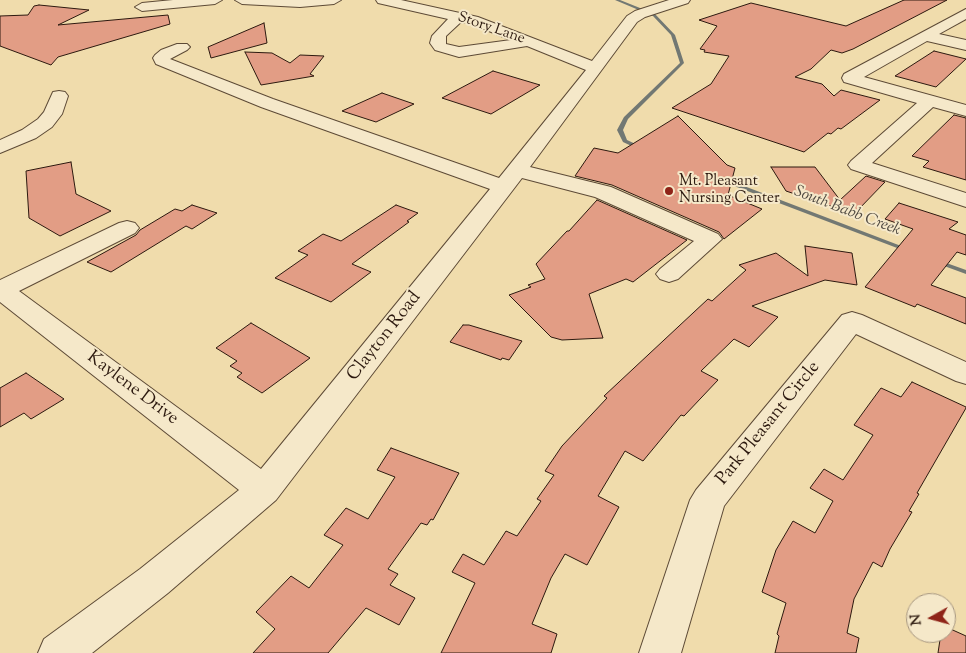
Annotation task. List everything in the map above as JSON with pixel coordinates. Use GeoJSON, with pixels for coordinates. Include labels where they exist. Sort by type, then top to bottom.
{"type":"FeatureCollection","features":[{"type":"Feature","properties":{"kind":"street"},"geometry":{"type":"LineString","coordinates":[[142,7],[215,0]]}},
{"type":"Feature","properties":{"kind":"street"},"geometry":{"type":"LineString","coordinates":[[242,0],[300,3],[334,0]]}},
{"type":"Feature","properties":{"kind":"street","name":"Story Lane"},"geometry":{"type":"LineString","coordinates":[[383,0],[473,20],[596,68]]}},
{"type":"Feature","properties":{"kind":"street","name":"Clayton Road"},"geometry":{"type":"LineString","coordinates":[[59,653],[154,582],[264,490],[596,68],[624,29],[645,12],[683,0]]}},
{"type":"Feature","properties":{"kind":"street"},"geometry":{"type":"LineString","coordinates":[[966,13],[850,78],[966,111]]}},
{"type":"Feature","properties":{"kind":"street"},"geometry":{"type":"LineString","coordinates":[[458,17],[444,28],[439,36],[438,43],[440,47],[454,51],[472,51],[528,42]]}},
{"type":"Feature","properties":{"kind":"street"},"geometry":{"type":"LineString","coordinates":[[926,36],[966,45]]}},
{"type":"Feature","properties":{"kind":"street"},"geometry":{"type":"LineString","coordinates":[[182,47],[167,53],[161,58],[162,61],[267,103],[510,178],[603,192],[710,239],[669,274]]}},
{"type":"Feature","properties":{"kind":"street"},"geometry":{"type":"LineString","coordinates":[[0,147],[29,134],[45,123],[53,114],[59,96]]}},
{"type":"Feature","properties":{"kind":"street"},"geometry":{"type":"LineString","coordinates":[[929,101],[858,165],[966,200]]}},
{"type":"Feature","properties":{"kind":"street"},"geometry":{"type":"LineString","coordinates":[[0,290],[127,228]]}},
{"type":"Feature","properties":{"kind":"street","name":"Kaylene Drive"},"geometry":{"type":"LineString","coordinates":[[0,290],[264,490]]}},
{"type":"Feature","properties":{"kind":"street","name":"Park Pleasant Circle"},"geometry":{"type":"LineString","coordinates":[[660,653],[708,500],[852,322],[966,374]]}},
{"type":"Feature","properties":{"kind":"building"},"geometry":{"type":"Polygon","coordinates":[[[904,0],[947,0],[853,49],[842,53],[831,50],[811,69],[795,77],[822,84],[834,96],[841,90],[880,100],[841,129],[838,128],[831,134],[828,133],[804,152],[672,108],[711,84],[729,56],[704,52],[705,50],[700,49],[717,26],[699,20],[751,3],[846,26],[904,0]]]}},
{"type":"Feature","properties":{"kind":"building"},"geometry":{"type":"Polygon","coordinates":[[[34,6],[89,10],[58,25],[168,15],[170,24],[58,57],[51,65],[0,46],[0,16],[28,15],[34,6]]]}},
{"type":"Feature","properties":{"kind":"building"},"geometry":{"type":"Polygon","coordinates":[[[264,23],[267,43],[211,58],[208,47],[264,23]]]}},
{"type":"Feature","properties":{"kind":"building"},"geometry":{"type":"Polygon","coordinates":[[[934,51],[966,59],[936,87],[895,76],[934,51]]]}},
{"type":"Feature","properties":{"kind":"building"},"geometry":{"type":"Polygon","coordinates":[[[245,52],[272,53],[290,63],[300,55],[324,56],[310,74],[314,76],[261,85],[245,52]]]}},
{"type":"Feature","properties":{"kind":"building"},"geometry":{"type":"Polygon","coordinates":[[[493,71],[540,85],[491,114],[442,98],[493,71]]]}},
{"type":"Feature","properties":{"kind":"building"},"geometry":{"type":"Polygon","coordinates":[[[382,93],[414,104],[376,122],[342,111],[382,93]]]}},
{"type":"Feature","properties":{"kind":"building"},"geometry":{"type":"Polygon","coordinates":[[[954,115],[966,118],[966,180],[923,167],[929,161],[912,156],[954,115]]]}},
{"type":"Feature","properties":{"kind":"building"},"geometry":{"type":"Polygon","coordinates":[[[678,116],[727,165],[735,168],[728,195],[762,209],[724,239],[719,232],[612,185],[575,176],[594,148],[618,153],[678,116]]]}},
{"type":"Feature","properties":{"kind":"building"},"geometry":{"type":"Polygon","coordinates":[[[71,162],[76,194],[111,211],[60,236],[29,218],[26,171],[71,162]]]}},
{"type":"Feature","properties":{"kind":"building"},"geometry":{"type":"Polygon","coordinates":[[[771,167],[815,167],[840,200],[866,176],[885,182],[857,211],[852,213],[786,191],[771,167]]]}},
{"type":"Feature","properties":{"kind":"building"},"geometry":{"type":"Polygon","coordinates":[[[597,200],[687,240],[633,282],[626,279],[589,294],[603,338],[562,340],[551,337],[509,295],[531,287],[528,285],[545,279],[536,264],[597,200]]]}},
{"type":"Feature","properties":{"kind":"building"},"geometry":{"type":"Polygon","coordinates":[[[899,203],[958,222],[949,229],[966,235],[966,255],[957,252],[931,285],[966,298],[966,324],[917,304],[915,307],[865,287],[913,229],[885,219],[899,203]]]}},
{"type":"Feature","properties":{"kind":"building"},"geometry":{"type":"Polygon","coordinates":[[[192,205],[217,213],[192,229],[186,226],[111,272],[87,262],[136,235],[140,230],[175,209],[182,211],[192,205]]]}},
{"type":"Feature","properties":{"kind":"building"},"geometry":{"type":"Polygon","coordinates":[[[396,205],[418,213],[407,221],[409,222],[352,264],[371,272],[331,302],[275,278],[308,255],[298,251],[323,234],[341,241],[396,205]]]}},
{"type":"Feature","properties":{"kind":"building"},"geometry":{"type":"Polygon","coordinates":[[[805,246],[852,253],[857,285],[825,280],[752,306],[778,317],[749,347],[734,339],[701,371],[718,380],[684,416],[681,415],[643,461],[625,451],[598,496],[619,507],[587,565],[565,554],[551,578],[532,624],[557,634],[551,653],[441,653],[475,583],[452,572],[463,554],[484,565],[506,531],[517,536],[541,501],[537,499],[554,475],[545,471],[562,446],[607,398],[604,396],[708,299],[712,301],[746,270],[739,265],[776,253],[808,276],[805,246]]]}},
{"type":"Feature","properties":{"kind":"building"},"geometry":{"type":"Polygon","coordinates":[[[251,323],[310,358],[262,393],[237,377],[242,373],[230,366],[237,361],[216,348],[251,323]]]}},
{"type":"Feature","properties":{"kind":"building"},"geometry":{"type":"Polygon","coordinates":[[[463,325],[469,325],[522,341],[509,360],[502,358],[501,360],[450,342],[463,325]]]}},
{"type":"Feature","properties":{"kind":"building"},"geometry":{"type":"Polygon","coordinates":[[[26,373],[64,399],[31,419],[24,413],[0,427],[0,388],[26,373]]]}},
{"type":"Feature","properties":{"kind":"building"},"geometry":{"type":"Polygon","coordinates":[[[912,382],[966,408],[917,493],[919,494],[909,511],[912,512],[890,549],[882,567],[873,562],[854,599],[847,633],[859,638],[856,653],[775,653],[779,636],[777,634],[786,603],[762,592],[776,550],[793,521],[815,533],[833,501],[810,488],[824,469],[843,480],[873,435],[854,425],[881,388],[901,397],[912,382]]]}},
{"type":"Feature","properties":{"kind":"building"},"geometry":{"type":"Polygon","coordinates":[[[391,448],[459,473],[433,520],[431,519],[427,525],[421,523],[388,569],[398,574],[390,585],[415,598],[399,625],[366,608],[328,653],[253,653],[275,629],[256,612],[291,576],[309,588],[343,545],[324,535],[346,508],[368,519],[395,477],[377,470],[391,448]]]}},
{"type":"Feature","properties":{"kind":"building"},"geometry":{"type":"Polygon","coordinates":[[[956,632],[966,636],[966,653],[938,653],[940,643],[956,643],[956,632]]]}},
{"type":"Feature","properties":{"kind":"waterway","name":"South Babb Creek"},"geometry":{"type":"LineString","coordinates":[[617,0],[654,15],[673,35],[682,63],[626,118],[620,130],[625,141],[640,148]]}},
{"type":"Feature","properties":{"kind":"waterway","name":"South Babb Creek"},"geometry":{"type":"LineString","coordinates":[[723,180],[907,250]]}},
{"type":"Feature","properties":{"kind":"waterway","name":"South Babb Creek"},"geometry":{"type":"LineString","coordinates":[[938,262],[966,272]]}},
{"type":"Feature","properties":{"kind":"place","name":"Mt. Pleasant Nursing Center"},"geometry":{"type":"Point","coordinates":[669,191]}}]}
